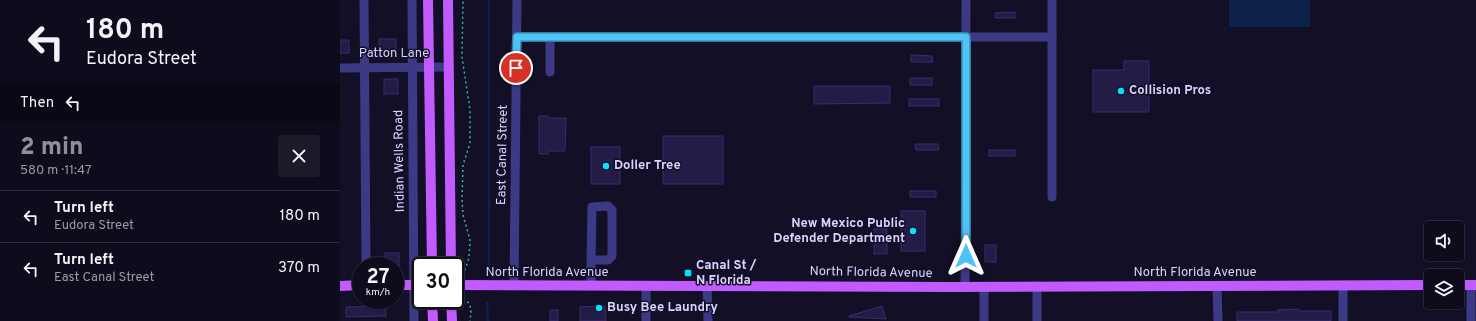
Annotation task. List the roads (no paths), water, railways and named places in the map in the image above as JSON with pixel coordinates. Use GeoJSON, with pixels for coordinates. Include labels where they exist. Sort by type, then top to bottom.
{"type":"FeatureCollection","features":[{"type":"Feature","properties":{"kind":"main road"},"geometry":{"type":"LineString","coordinates":[[428,0],[432,257]]}},
{"type":"Feature","properties":{"kind":"main road"},"geometry":{"type":"LineString","coordinates":[[448,0],[451,257]]}},
{"type":"Feature","properties":{"kind":"main road","name":"North Florida Avenue"},"geometry":{"type":"LineString","coordinates":[[464,285],[965,287],[1424,285]]}},
{"type":"Feature","properties":{"kind":"main road"},"geometry":{"type":"LineString","coordinates":[[340,286],[352,286]]}},
{"type":"Feature","properties":{"kind":"main road"},"geometry":{"type":"LineString","coordinates":[[432,309],[433,321]]}},
{"type":"Feature","properties":{"kind":"main road"},"geometry":{"type":"LineString","coordinates":[[451,309],[452,321]]}},
{"type":"Feature","properties":{"kind":"street"},"geometry":{"type":"LineString","coordinates":[[364,0],[366,257]]}},
{"type":"Feature","properties":{"kind":"street","name":"Indian Wells Road"},"geometry":{"type":"LineString","coordinates":[[412,0],[412,66],[417,257]]}},
{"type":"Feature","properties":{"kind":"street","name":"East Canal Street"},"geometry":{"type":"LineString","coordinates":[[514,286],[517,0]]}},
{"type":"Feature","properties":{"kind":"street"},"geometry":{"type":"LineString","coordinates":[[965,287],[966,0]]}},
{"type":"Feature","properties":{"kind":"street"},"geometry":{"type":"LineString","coordinates":[[1052,0],[1052,197]]}},
{"type":"Feature","properties":{"kind":"street"},"geometry":{"type":"LineString","coordinates":[[517,37],[1052,37]]}},
{"type":"Feature","properties":{"kind":"street"},"geometry":{"type":"LineString","coordinates":[[550,37],[550,72]]}},
{"type":"Feature","properties":{"kind":"street","name":"Patton Lane"},"geometry":{"type":"LineString","coordinates":[[340,68],[412,66],[448,67]]}},
{"type":"Feature","properties":{"kind":"street"},"geometry":{"type":"LineString","coordinates":[[591,260],[608,260],[612,256],[612,210],[608,206],[592,207],[591,260],[591,286]]}},
{"type":"Feature","properties":{"kind":"street"},"geometry":{"type":"LineString","coordinates":[[1343,285],[1343,321]]}},
{"type":"Feature","properties":{"kind":"street"},"geometry":{"type":"LineString","coordinates":[[1472,319],[1473,285]]}},
{"type":"Feature","properties":{"kind":"street"},"geometry":{"type":"LineString","coordinates":[[646,286],[646,321]]}},
{"type":"Feature","properties":{"kind":"street"},"geometry":{"type":"LineString","coordinates":[[708,286],[708,321]]}},
{"type":"Feature","properties":{"kind":"street"},"geometry":{"type":"LineString","coordinates":[[984,286],[984,321]]}},
{"type":"Feature","properties":{"kind":"street"},"geometry":{"type":"LineString","coordinates":[[1037,286],[1038,321]]}},
{"type":"Feature","properties":{"kind":"street"},"geometry":{"type":"LineString","coordinates":[[1217,286],[1218,321]]}},
{"type":"Feature","properties":{"kind":"street","name":"Indian Wells Road"},"geometry":{"type":"LineString","coordinates":[[414,321],[415,309]]}},
{"type":"Feature","properties":{"kind":"water"},"geometry":{"type":"Polygon","coordinates":[[[1229,0],[1310,0],[1310,27],[1229,27],[1229,0]]]}},
{"type":"Feature","properties":{"kind":"waterway"},"geometry":{"type":"LineString","coordinates":[[489,0],[489,265]]}},
{"type":"Feature","properties":{"kind":"waterway"},"geometry":{"type":"LineString","coordinates":[[487,303],[488,321]]}},
{"type":"Feature","properties":{"kind":"place","name":"Collision Pros"},"geometry":{"type":"Point","coordinates":[1121,91]}},
{"type":"Feature","properties":{"kind":"place","name":"Doller Tree"},"geometry":{"type":"Point","coordinates":[606,166]}},
{"type":"Feature","properties":{"kind":"place","name":"New Mexico Public Defender Department"},"geometry":{"type":"Point","coordinates":[913,231]}},
{"type":"Feature","properties":{"kind":"place","name":"Canal St / N Florida"},"geometry":{"type":"Point","coordinates":[688,273]}},
{"type":"Feature","properties":{"kind":"place","name":"Busy Bee Laundry"},"geometry":{"type":"Point","coordinates":[599,308]}}]}
